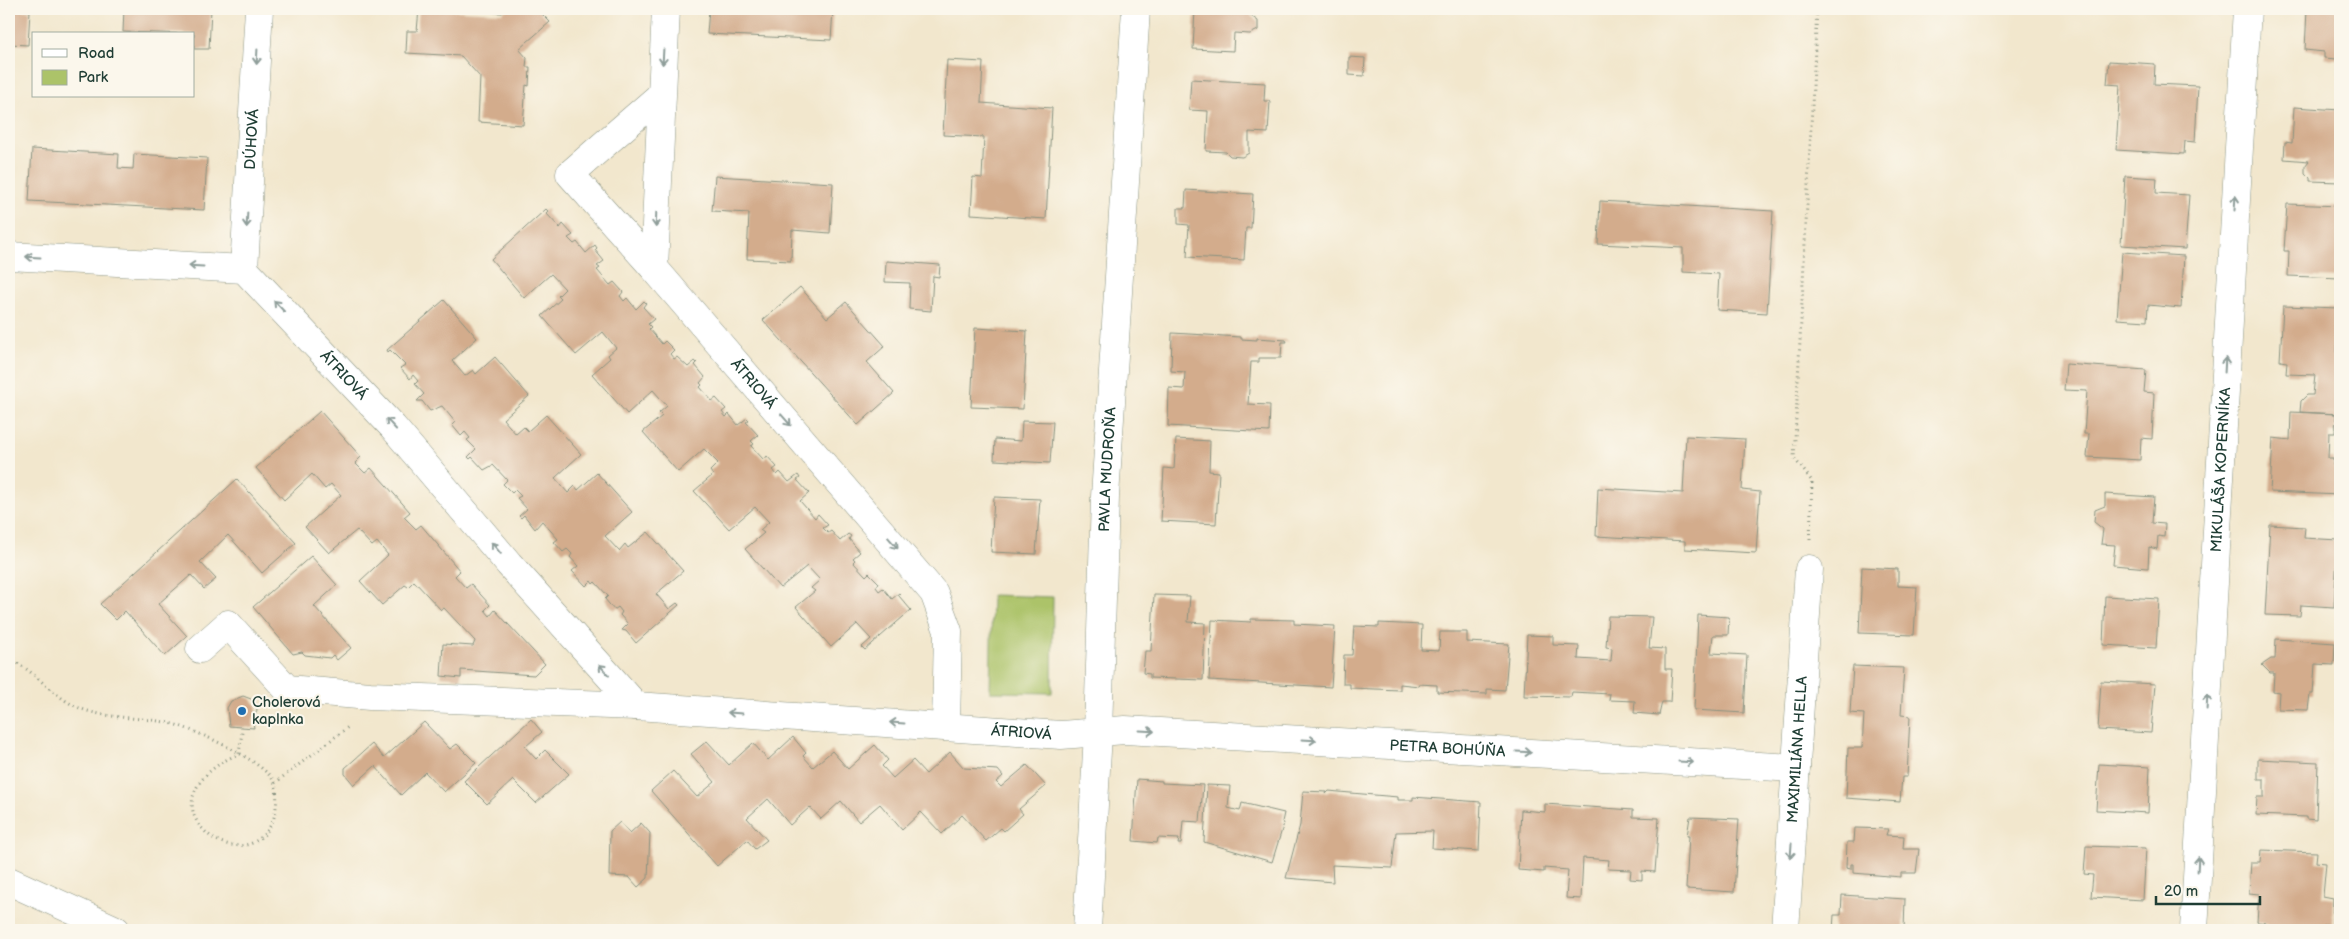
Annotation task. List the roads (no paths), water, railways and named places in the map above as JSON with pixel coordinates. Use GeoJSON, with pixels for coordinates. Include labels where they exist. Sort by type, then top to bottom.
{"type":"FeatureCollection","features":[{"type":"Feature","properties":{"kind":"street","name":"DÚHOVÁ"},"geometry":{"type":"LineString","coordinates":[[244,269],[260,9]]}},
{"type":"Feature","properties":{"kind":"street"},"geometry":{"type":"LineString","coordinates":[[654,268],[666,9]]}},
{"type":"Feature","properties":{"kind":"street","name":"PAVLA MUDROŇA"},"geometry":{"type":"LineString","coordinates":[[1087,930],[1098,733],[1105,497],[1136,9]]}},
{"type":"Feature","properties":{"kind":"street","name":"MIKULÁŠA KOPERNÍKA"},"geometry":{"type":"LineString","coordinates":[[2194,930],[2246,9]]}},
{"type":"Feature","properties":{"kind":"street","name":"ÁTRIOVÁ"},"geometry":{"type":"LineString","coordinates":[[661,95],[570,174],[654,268],[934,593],[948,631],[946,726]]}},
{"type":"Feature","properties":{"kind":"street"},"geometry":{"type":"LineString","coordinates":[[9,256],[244,269]]}},
{"type":"Feature","properties":{"kind":"street","name":"ÁTRIOVÁ"},"geometry":{"type":"LineString","coordinates":[[244,269],[394,427],[508,564],[636,706]]}},
{"type":"Feature","properties":{"kind":"street","name":"MAXIMILIÁNA HELLA"},"geometry":{"type":"LineString","coordinates":[[1785,930],[1809,569]]}},
{"type":"Feature","properties":{"kind":"street","name":"ÁTRIOVÁ"},"geometry":{"type":"LineString","coordinates":[[200,649],[228,624],[287,689],[370,696],[636,706],[1061,735],[1098,733]]}},
{"type":"Feature","properties":{"kind":"street","name":"PETRA BOHÚŇA"},"geometry":{"type":"LineString","coordinates":[[1098,733],[1125,730],[1796,768]]}},
{"type":"Feature","properties":{"kind":"street"},"geometry":{"type":"LineString","coordinates":[[9,881],[116,930]]}},
{"type":"Feature","properties":{"kind":"place","name":"Cholerová kaplnka"},"geometry":{"type":"Point","coordinates":[242,711]}}]}
